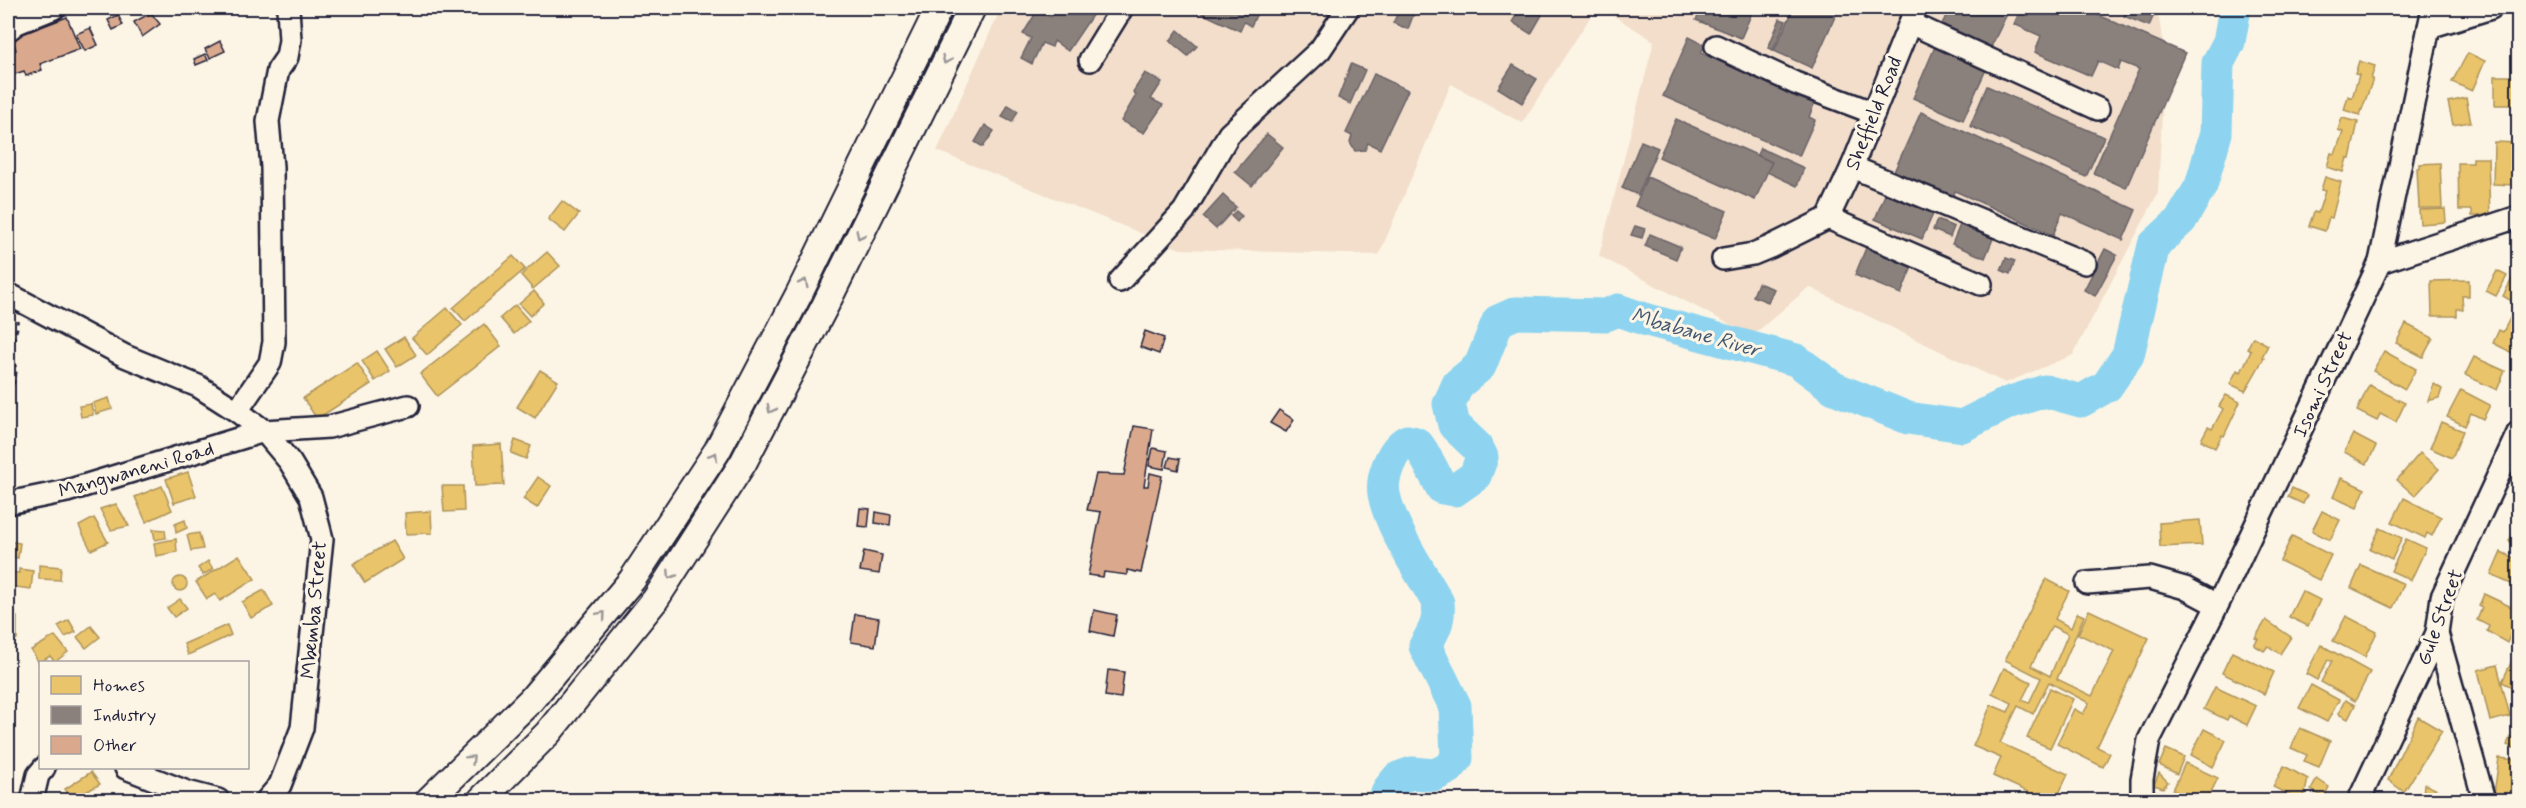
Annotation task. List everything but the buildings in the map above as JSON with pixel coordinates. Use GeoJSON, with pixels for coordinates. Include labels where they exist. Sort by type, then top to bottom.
{"type":"FeatureCollection","features":[{"type":"Feature","properties":{"kind":"main road"},"geometry":{"type":"LineString","coordinates":[[429,801],[531,699],[632,580],[717,451],[799,294],[939,8]]}},
{"type":"Feature","properties":{"kind":"main road"},"geometry":{"type":"LineString","coordinates":[[481,801],[548,733],[655,600],[743,463],[825,306],[972,8]]}},
{"type":"Feature","properties":{"kind":"street"},"geometry":{"type":"LineString","coordinates":[[8,30],[17,23],[54,8]]}},
{"type":"Feature","properties":{"kind":"street"},"geometry":{"type":"LineString","coordinates":[[237,411],[270,363],[274,342],[272,167],[268,121],[278,70],[286,57],[290,40],[288,8]]}},
{"type":"Feature","properties":{"kind":"street"},"geometry":{"type":"LineString","coordinates":[[1090,60],[1122,8]]}},
{"type":"Feature","properties":{"kind":"street"},"geometry":{"type":"LineString","coordinates":[[1120,281],[1184,211],[1229,134],[1320,50],[1348,8]]}},
{"type":"Feature","properties":{"kind":"street"},"geometry":{"type":"LineString","coordinates":[[2431,17],[2491,8]]}},
{"type":"Feature","properties":{"kind":"street"},"geometry":{"type":"LineString","coordinates":[[1913,15],[2098,109]]}},
{"type":"Feature","properties":{"kind":"street","name":"Sheffield Road"},"geometry":{"type":"LineString","coordinates":[[1828,218],[1852,167],[1913,15]]}},
{"type":"Feature","properties":{"kind":"street","name":"Isomi Street"},"geometry":{"type":"LineString","coordinates":[[2142,801],[2142,779],[2149,740],[2217,605],[2380,262],[2431,17]]}},
{"type":"Feature","properties":{"kind":"street"},"geometry":{"type":"LineString","coordinates":[[1716,46],[1795,83],[1874,113]]}},
{"type":"Feature","properties":{"kind":"street"},"geometry":{"type":"LineString","coordinates":[[1852,167],[2085,263]]}},
{"type":"Feature","properties":{"kind":"street"},"geometry":{"type":"LineString","coordinates":[[2380,262],[2518,217]]}},
{"type":"Feature","properties":{"kind":"street"},"geometry":{"type":"LineString","coordinates":[[1723,259],[1754,254],[1828,218],[1980,284]]}},
{"type":"Feature","properties":{"kind":"street","name":"Mbemba Street"},"geometry":{"type":"LineString","coordinates":[[9,295],[125,357],[198,386],[237,411],[264,431],[290,462],[311,497],[322,539],[302,728],[280,785],[267,801]]}},
{"type":"Feature","properties":{"kind":"street","name":"Mangwaneni Road"},"geometry":{"type":"LineString","coordinates":[[8,503],[67,491],[264,431],[329,427],[408,406]]}},
{"type":"Feature","properties":{"kind":"street","name":"Gule Street"},"geometry":{"type":"LineString","coordinates":[[2359,801],[2437,633],[2442,597],[2518,432]]}},
{"type":"Feature","properties":{"kind":"street"},"geometry":{"type":"LineString","coordinates":[[2087,584],[2150,578],[2186,588],[2217,605]]}},
{"type":"Feature","properties":{"kind":"street"},"geometry":{"type":"LineString","coordinates":[[2437,633],[2484,801]]}},
{"type":"Feature","properties":{"kind":"street"},"geometry":{"type":"LineString","coordinates":[[33,796],[38,775],[43,769]]}},
{"type":"Feature","properties":{"kind":"street"},"geometry":{"type":"LineString","coordinates":[[129,769],[187,792],[218,801]]}},
{"type":"Feature","properties":{"kind":"path"},"geometry":{"type":"LineString","coordinates":[[8,402],[16,373],[12,344],[18,325],[9,295]]}},
{"type":"Feature","properties":{"kind":"shaded area"},"geometry":{"type":"Polygon","coordinates":[[[1001,8],[1596,8],[1522,123],[1451,84],[1379,255],[1180,249],[937,151],[1001,8]]]}},
{"type":"Feature","properties":{"kind":"shaded area"},"geometry":{"type":"Polygon","coordinates":[[[1601,8],[2157,8],[2165,54],[2158,193],[2073,355],[2005,383],[1809,287],[1752,336],[1599,256],[1654,41],[1601,8]]]}},
{"type":"Feature","properties":{"kind":"waterway","name":"Mbabane River"},"geometry":{"type":"LineString","coordinates":[[1384,800],[1398,778],[1412,773],[1435,775],[1449,768],[1457,758],[1455,706],[1425,646],[1436,625],[1438,603],[1393,521],[1384,494],[1384,480],[1392,457],[1407,441],[1416,443],[1419,447],[1442,488],[1455,490],[1475,476],[1482,457],[1477,447],[1454,425],[1449,404],[1458,384],[1480,366],[1498,321],[1516,313],[1606,315],[1618,310],[1796,360],[1834,388],[1908,418],[1962,426],[2008,403],[2045,391],[2081,401],[2107,386],[2128,355],[2154,245],[2181,220],[2201,186],[2216,133],[2218,63],[2229,42],[2235,8]]}}]}
